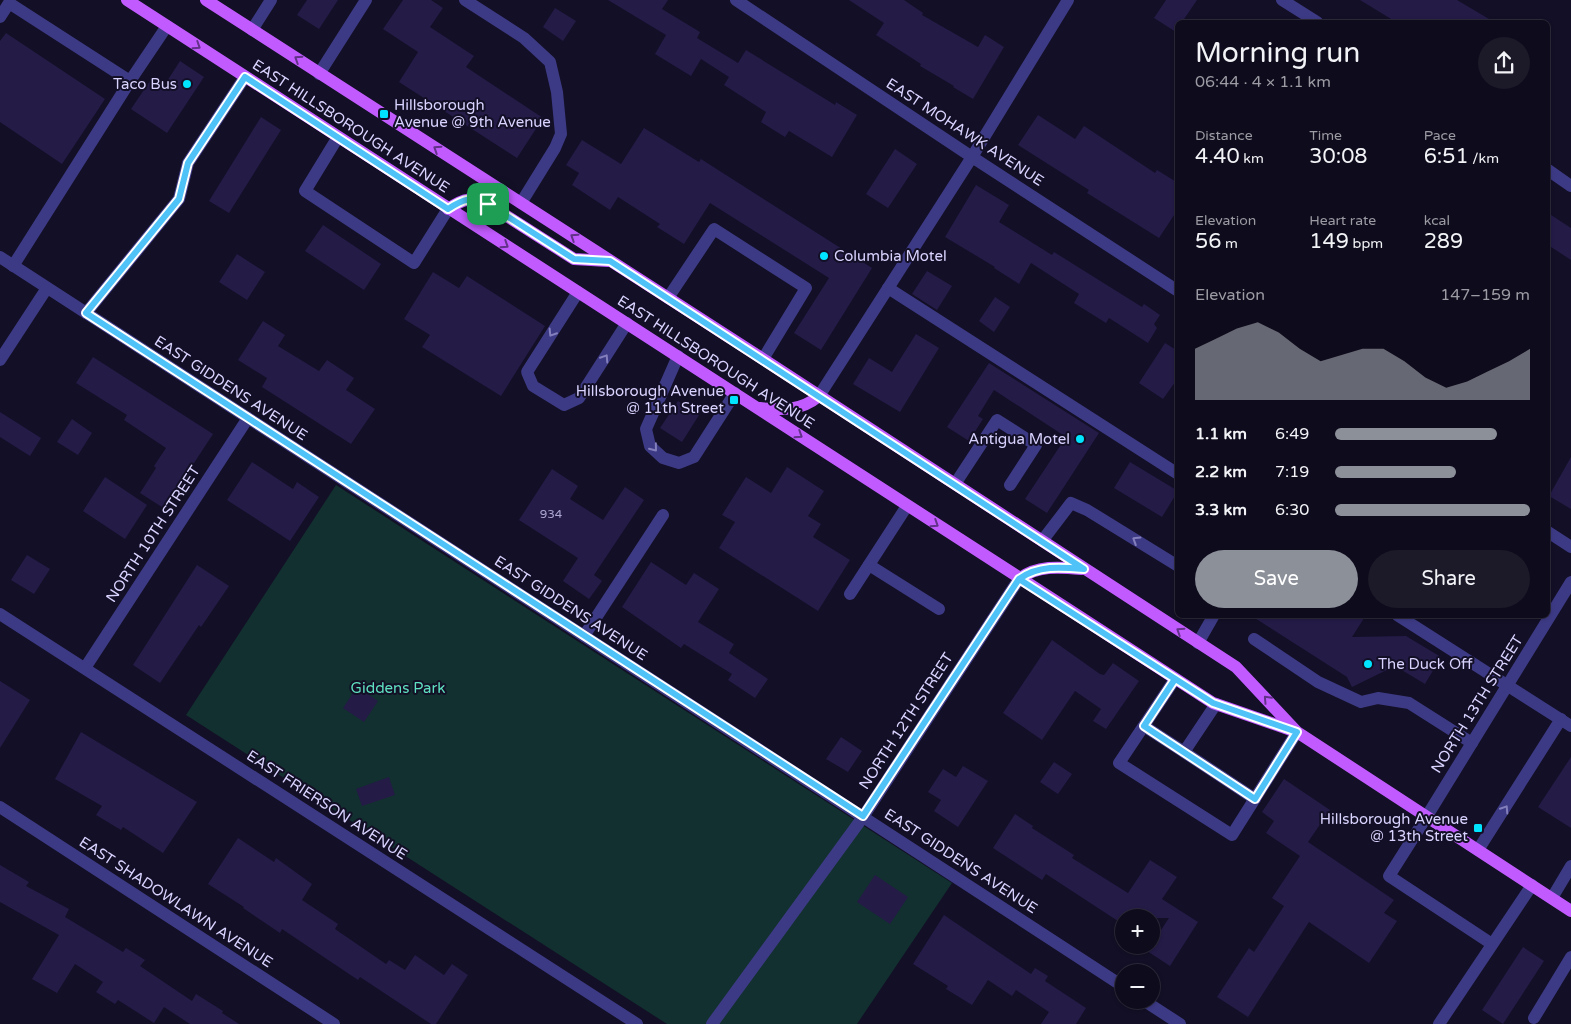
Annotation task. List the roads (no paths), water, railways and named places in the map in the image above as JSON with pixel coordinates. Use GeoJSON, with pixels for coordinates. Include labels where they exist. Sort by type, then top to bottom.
{"type":"FeatureCollection","features":[{"type":"Feature","properties":{"kind":"main road","name":"EAST HILLSBOROUGH AVENUE"},"geometry":{"type":"LineString","coordinates":[[127,0],[1175,679],[1216,704],[1297,732],[1571,911]]}},
{"type":"Feature","properties":{"kind":"main road","name":"EAST HILLSBOROUGH AVENUE"},"geometry":{"type":"LineString","coordinates":[[206,0],[1236,667],[1297,732]]}},
{"type":"Feature","properties":{"kind":"main road"},"geometry":{"type":"LineString","coordinates":[[448,209],[462,200],[475,199],[488,204],[574,259],[610,261]]}},
{"type":"Feature","properties":{"kind":"main road"},"geometry":{"type":"LineString","coordinates":[[758,408],[794,409],[811,402],[819,396]]}},
{"type":"Feature","properties":{"kind":"main road"},"geometry":{"type":"LineString","coordinates":[[1019,579],[1028,572],[1039,569],[1084,569]]}},
{"type":"Feature","properties":{"kind":"street"},"geometry":{"type":"LineString","coordinates":[[252,30],[271,0]]}},
{"type":"Feature","properties":{"kind":"street"},"geometry":{"type":"LineString","coordinates":[[320,74],[366,0]]}},
{"type":"Feature","properties":{"kind":"street"},"geometry":{"type":"LineString","coordinates":[[465,0],[524,38],[550,62],[557,92],[561,134],[555,148],[521,203]]}},
{"type":"Feature","properties":{"kind":"street","name":"EAST MOHAWK AVENUE"},"geometry":{"type":"LineString","coordinates":[[736,0],[1175,289]]}},
{"type":"Feature","properties":{"kind":"street"},"geometry":{"type":"LineString","coordinates":[[819,396],[972,157],[1068,0]]}},
{"type":"Feature","properties":{"kind":"street"},"geometry":{"type":"LineString","coordinates":[[1282,0],[1314,20]]}},
{"type":"Feature","properties":{"kind":"street"},"geometry":{"type":"LineString","coordinates":[[0,17],[9,3],[130,81]]}},
{"type":"Feature","properties":{"kind":"street"},"geometry":{"type":"LineString","coordinates":[[13,266],[167,26]]}},
{"type":"Feature","properties":{"kind":"street"},"geometry":{"type":"LineString","coordinates":[[86,313],[179,199],[188,163],[245,77]]}},
{"type":"Feature","properties":{"kind":"street"},"geometry":{"type":"LineString","coordinates":[[338,138],[305,191],[414,263],[448,209]]}},
{"type":"Feature","properties":{"kind":"street"},"geometry":{"type":"LineString","coordinates":[[1550,171],[1571,186]]}},
{"type":"Feature","properties":{"kind":"street"},"geometry":{"type":"LineString","coordinates":[[668,298],[714,229],[806,288],[763,359]]}},
{"type":"Feature","properties":{"kind":"street","name":"EAST GIDDENS AVENUE"},"geometry":{"type":"LineString","coordinates":[[0,257],[1115,981]]}},
{"type":"Feature","properties":{"kind":"street"},"geometry":{"type":"LineString","coordinates":[[0,360],[47,288]]}},
{"type":"Feature","properties":{"kind":"street"},"geometry":{"type":"LineString","coordinates":[[888,288],[1175,472]]}},
{"type":"Feature","properties":{"kind":"street"},"geometry":{"type":"LineString","coordinates":[[578,292],[527,372],[533,386],[548,396],[564,405],[579,398],[627,323]]}},
{"type":"Feature","properties":{"kind":"street"},"geometry":{"type":"LineString","coordinates":[[678,356],[646,429],[650,446],[663,458],[679,464],[694,457],[735,393]]}},
{"type":"Feature","properties":{"kind":"street","name":"NORTH 10TH STREET"},"geometry":{"type":"LineString","coordinates":[[85,668],[248,418]]}},
{"type":"Feature","properties":{"kind":"street"},"geometry":{"type":"LineString","coordinates":[[955,484],[996,420],[1036,445],[1010,485]]}},
{"type":"Feature","properties":{"kind":"street"},"geometry":{"type":"LineString","coordinates":[[1042,541],[1071,503],[1087,510],[1175,564]]}},
{"type":"Feature","properties":{"kind":"street"},"geometry":{"type":"LineString","coordinates":[[850,594],[908,506]]}},
{"type":"Feature","properties":{"kind":"street"},"geometry":{"type":"LineString","coordinates":[[584,636],[663,515]]}},
{"type":"Feature","properties":{"kind":"street"},"geometry":{"type":"LineString","coordinates":[[1550,533],[1571,547]]}},
{"type":"Feature","properties":{"kind":"street"},"geometry":{"type":"LineString","coordinates":[[869,565],[939,609]]}},
{"type":"Feature","properties":{"kind":"street","name":"NORTH 12TH STREET"},"geometry":{"type":"LineString","coordinates":[[712,1024],[863,816],[1019,579]]}},
{"type":"Feature","properties":{"kind":"street","name":"NORTH 13TH STREET"},"geometry":{"type":"LineString","coordinates":[[1550,616],[1571,582]]}},
{"type":"Feature","properties":{"kind":"street","name":"EAST FRIERSON AVENUE"},"geometry":{"type":"LineString","coordinates":[[0,614],[637,1024]]}},
{"type":"Feature","properties":{"kind":"street"},"geometry":{"type":"LineString","coordinates":[[1198,643],[1212,618]]}},
{"type":"Feature","properties":{"kind":"street"},"geometry":{"type":"LineString","coordinates":[[1402,618],[1566,722],[1478,850]]}},
{"type":"Feature","properties":{"kind":"street","name":"NORTH 13TH STREET"},"geometry":{"type":"LineString","coordinates":[[1492,944],[1388,876],[1549,618]]}},
{"type":"Feature","properties":{"kind":"street"},"geometry":{"type":"LineString","coordinates":[[1254,639],[1318,682],[1361,702],[1378,698],[1409,703],[1472,743]]}},
{"type":"Feature","properties":{"kind":"street"},"geometry":{"type":"LineString","coordinates":[[1175,679],[1119,763],[1232,835],[1297,732]]}},
{"type":"Feature","properties":{"kind":"street"},"geometry":{"type":"LineString","coordinates":[[1184,752],[1216,704]]}},
{"type":"Feature","properties":{"kind":"street"},"geometry":{"type":"LineString","coordinates":[[1144,726],[1255,799]]}},
{"type":"Feature","properties":{"kind":"street","name":"EAST SHADOWLAWN AVENUE"},"geometry":{"type":"LineString","coordinates":[[0,806],[334,1024]]}},
{"type":"Feature","properties":{"kind":"street"},"geometry":{"type":"LineString","coordinates":[[1552,898],[1571,866]]}},
{"type":"Feature","properties":{"kind":"street"},"geometry":{"type":"LineString","coordinates":[[1439,1024],[1532,885]]}},
{"type":"Feature","properties":{"kind":"street"},"geometry":{"type":"LineString","coordinates":[[1534,1018],[1571,957]]}},
{"type":"Feature","properties":{"kind":"street"},"geometry":{"type":"LineString","coordinates":[[1157,1009],[1180,1024]]}},
{"type":"Feature","properties":{"kind":"place","name":"Taco Bus"},"geometry":{"type":"Point","coordinates":[187,84]}},
{"type":"Feature","properties":{"kind":"place","name":"Hillsborough Avenue @ 9th Avenue"},"geometry":{"type":"Point","coordinates":[384,114]}},
{"type":"Feature","properties":{"kind":"place","name":"Columbia Motel"},"geometry":{"type":"Point","coordinates":[824,256]}},
{"type":"Feature","properties":{"kind":"place","name":"Hillsborough Avenue @ 11th Street"},"geometry":{"type":"Point","coordinates":[734,400]}},
{"type":"Feature","properties":{"kind":"place","name":"Antigua Motel"},"geometry":{"type":"Point","coordinates":[1080,439]}},
{"type":"Feature","properties":{"kind":"place","name":"The Duck Off"},"geometry":{"type":"Point","coordinates":[1368,664]}},
{"type":"Feature","properties":{"kind":"place","name":"Hillsborough Avenue @ 13th Street"},"geometry":{"type":"Point","coordinates":[1478,828]}},
{"type":"Feature","properties":{"kind":"park label","name":"Giddens Park"},"geometry":{"type":"Point","coordinates":[398,688]}}]}
